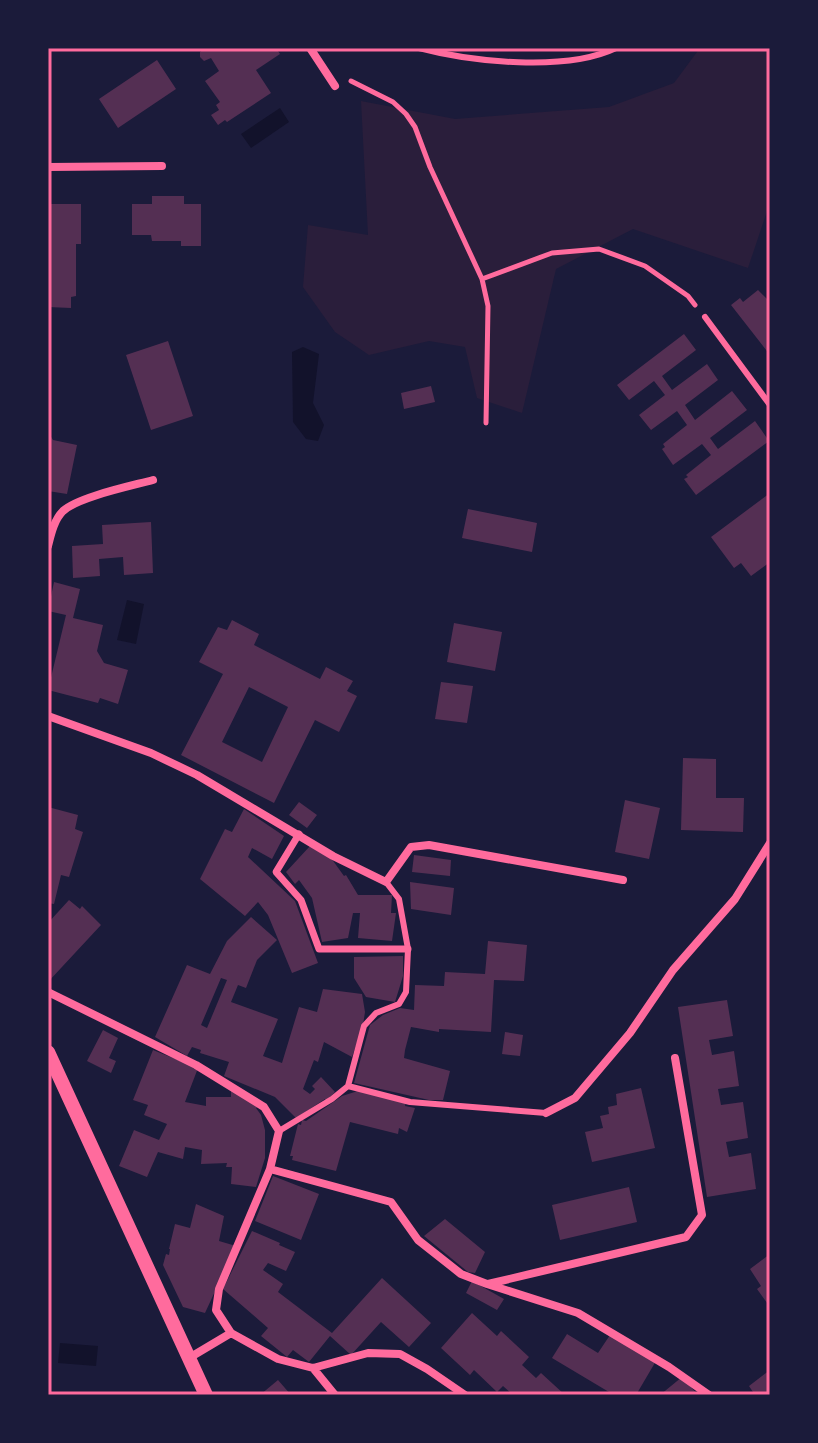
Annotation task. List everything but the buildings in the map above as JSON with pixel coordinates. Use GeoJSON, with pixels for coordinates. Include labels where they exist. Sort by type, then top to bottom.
{"type":"FeatureCollection","features":[{"type":"Feature","properties":{"kind":"street"},"geometry":{"type":"LineString","coordinates":[[310,48],[335,86]]}},
{"type":"Feature","properties":{"kind":"street"},"geometry":{"type":"LineString","coordinates":[[48,167],[162,166]]}},
{"type":"Feature","properties":{"kind":"street"},"geometry":{"type":"LineString","coordinates":[[48,546],[63,511],[78,502],[153,480]]}},
{"type":"Feature","properties":{"kind":"street"},"geometry":{"type":"LineString","coordinates":[[48,716],[151,753],[197,775],[333,856],[386,882],[411,847],[419,845],[623,880]]}},
{"type":"Feature","properties":{"kind":"street"},"geometry":{"type":"LineString","coordinates":[[299,834],[276,872],[301,900],[319,949],[408,949]]}},
{"type":"Feature","properties":{"kind":"street"},"geometry":{"type":"LineString","coordinates":[[546,1113],[575,1098],[630,1033],[673,970],[735,899],[770,843]]}},
{"type":"Feature","properties":{"kind":"street"},"geometry":{"type":"LineString","coordinates":[[48,992],[196,1065],[264,1107],[279,1131],[270,1169],[219,1289],[216,1310],[231,1333],[278,1359],[313,1368],[368,1353],[400,1354],[465,1395]]}},
{"type":"Feature","properties":{"kind":"street"},"geometry":{"type":"LineString","coordinates":[[48,1052],[206,1395]]}},
{"type":"Feature","properties":{"kind":"street"},"geometry":{"type":"LineString","coordinates":[[487,1284],[686,1237],[702,1215],[675,1058]]}},
{"type":"Feature","properties":{"kind":"street"},"geometry":{"type":"LineString","coordinates":[[270,1169],[391,1202],[418,1240],[461,1274],[578,1313],[669,1367],[709,1395]]}},
{"type":"Feature","properties":{"kind":"street"},"geometry":{"type":"LineString","coordinates":[[189,1358],[231,1333]]}},
{"type":"Feature","properties":{"kind":"street"},"geometry":{"type":"LineString","coordinates":[[313,1368],[335,1395]]}},
{"type":"Feature","properties":{"kind":"lane"},"geometry":{"type":"LineString","coordinates":[[419,48],[442,54],[523,61],[584,59],[616,48]]}},
{"type":"Feature","properties":{"kind":"lane"},"geometry":{"type":"LineString","coordinates":[[705,317],[770,405]]}},
{"type":"Feature","properties":{"kind":"lane"},"geometry":{"type":"LineString","coordinates":[[279,1131],[348,1086],[364,1026],[376,1013],[399,1004],[406,992],[408,949],[399,899],[386,882]]}},
{"type":"Feature","properties":{"kind":"lane"},"geometry":{"type":"LineString","coordinates":[[348,1086],[410,1102],[546,1113]]}},
{"type":"Feature","properties":{"kind":"path"},"geometry":{"type":"LineString","coordinates":[[322,67],[393,102],[415,127],[430,167],[482,279],[488,306],[486,423]]}},
{"type":"Feature","properties":{"kind":"path"},"geometry":{"type":"LineString","coordinates":[[482,279],[552,253],[599,249],[645,266],[688,296],[705,317]]}},
{"type":"Feature","properties":{"kind":"shaded area"},"geometry":{"type":"Polygon","coordinates":[[[700,48],[770,48],[770,202],[748,268],[633,229],[556,269],[522,413],[477,398],[465,347],[429,341],[369,355],[335,332],[303,287],[308,225],[368,235],[361,101],[455,119],[609,107],[674,83],[700,48]]]}},
{"type":"Feature","properties":{"kind":"shaded area"},"geometry":{"type":"Polygon","coordinates":[[[280,108],[289,122],[251,148],[241,134],[280,108]]]}},
{"type":"Feature","properties":{"kind":"shaded area"},"geometry":{"type":"Polygon","coordinates":[[[303,347],[319,354],[313,403],[324,425],[318,441],[306,439],[293,422],[292,352],[303,347]]]}},
{"type":"Feature","properties":{"kind":"shaded area"},"geometry":{"type":"Polygon","coordinates":[[[127,600],[144,604],[136,644],[117,640],[127,600]]]}},
{"type":"Feature","properties":{"kind":"shaded area"},"geometry":{"type":"Polygon","coordinates":[[[60,1343],[98,1346],[96,1366],[58,1363],[60,1343]]]}}]}
